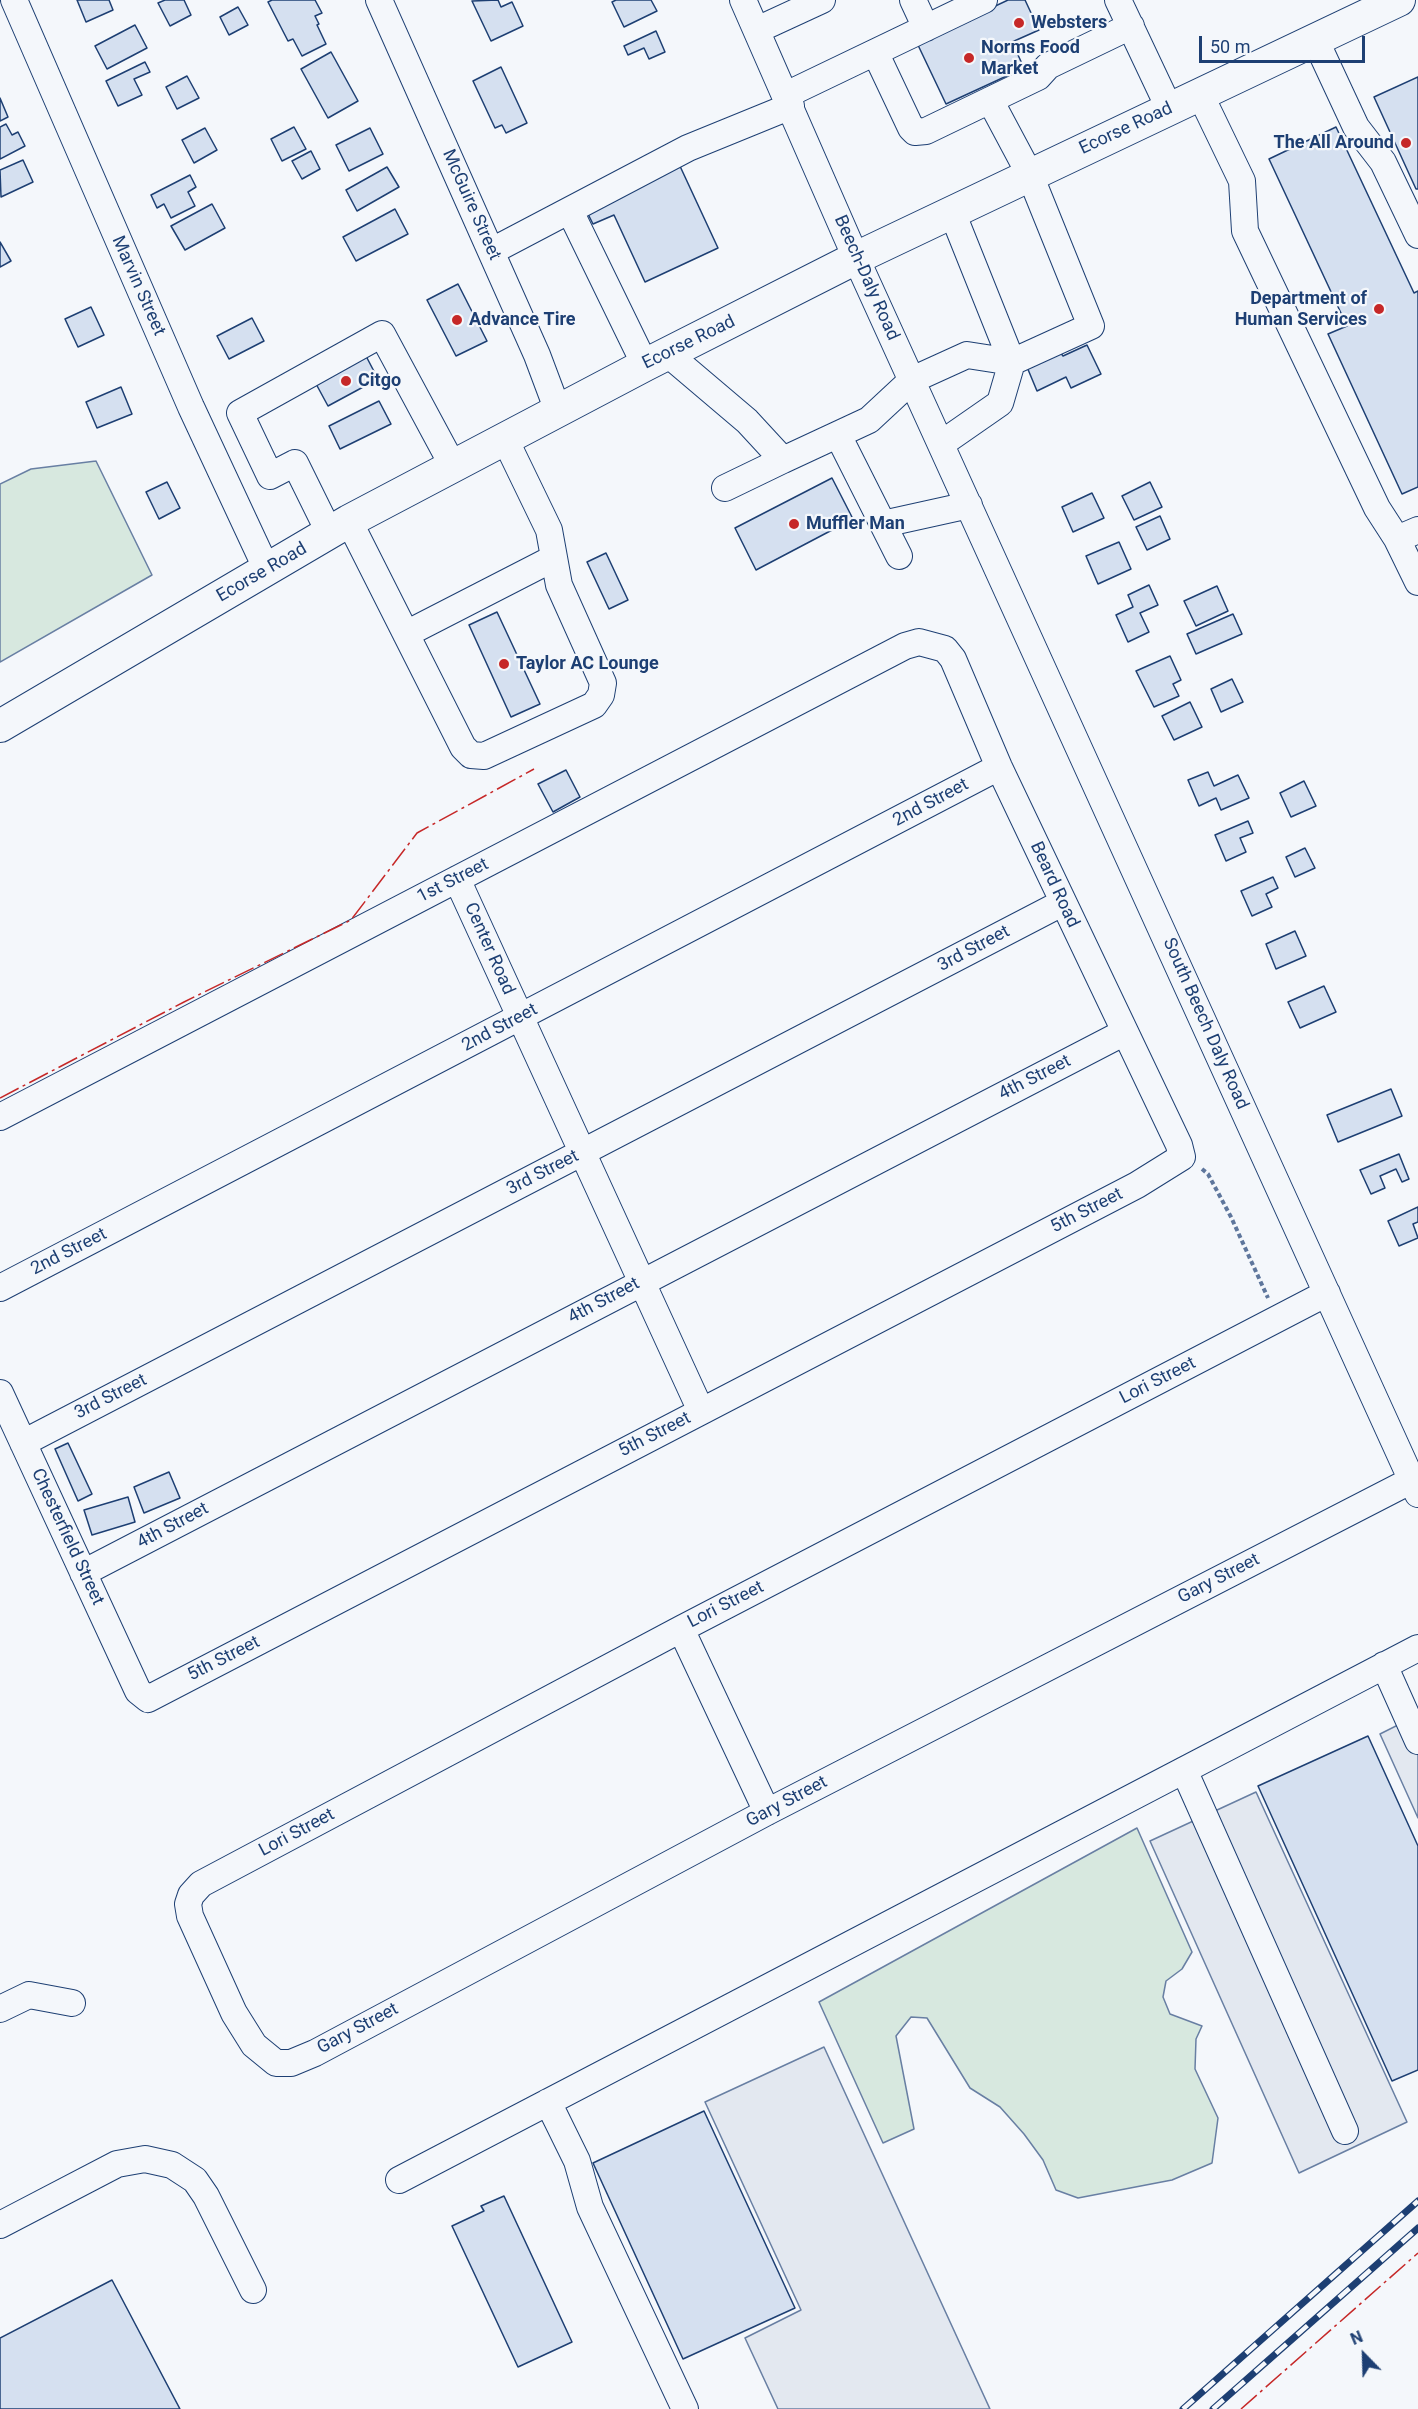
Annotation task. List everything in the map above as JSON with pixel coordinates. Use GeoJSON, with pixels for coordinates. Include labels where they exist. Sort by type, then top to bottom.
{"type":"FeatureCollection","features":[{"type":"Feature","properties":{"kind":"main road","name":"Ecorse Road"},"geometry":{"type":"LineString","coordinates":[[0,726],[340,528],[656,360],[856,258],[1399,0]]}},
{"type":"Feature","properties":{"kind":"street","name":"Marvin Street"},"geometry":{"type":"LineString","coordinates":[[14,0],[191,407],[267,570]]}},
{"type":"Feature","properties":{"kind":"street","name":"McGuire Street"},"geometry":{"type":"LineString","coordinates":[[379,0],[492,251],[537,355],[558,411]]}},
{"type":"Feature","properties":{"kind":"street","name":"Beech-Daly Road"},"geometry":{"type":"LineString","coordinates":[[743,0],[789,100],[856,258],[991,554]]}},
{"type":"Feature","properties":{"kind":"street"},"geometry":{"type":"LineString","coordinates":[[757,30],[822,0]]}},
{"type":"Feature","properties":{"kind":"street"},"geometry":{"type":"LineString","coordinates":[[913,0],[926,28]]}},
{"type":"Feature","properties":{"kind":"street"},"geometry":{"type":"LineString","coordinates":[[492,251],[688,148],[789,100],[984,0]]}},
{"type":"Feature","properties":{"kind":"street"},"geometry":{"type":"LineString","coordinates":[[1119,0],[1169,108]]}},
{"type":"Feature","properties":{"kind":"street"},"geometry":{"type":"LineString","coordinates":[[876,54],[915,132],[926,130],[1038,77],[1048,66],[1131,26]]}},
{"type":"Feature","properties":{"kind":"street"},"geometry":{"type":"LineString","coordinates":[[1315,39],[1356,127],[1383,162],[1418,235]]}},
{"type":"Feature","properties":{"kind":"street"},"geometry":{"type":"LineString","coordinates":[[1200,94],[1242,181],[1245,231],[1377,508],[1408,535],[1418,582]]}},
{"type":"Feature","properties":{"kind":"street"},"geometry":{"type":"LineString","coordinates":[[725,488],[869,420],[912,380],[967,355],[1012,362],[1091,326],[1030,175],[990,100]]}},
{"type":"Feature","properties":{"kind":"street"},"geometry":{"type":"LineString","coordinates":[[570,211],[656,360],[747,421],[783,460]]}},
{"type":"Feature","properties":{"kind":"street"},"geometry":{"type":"LineString","coordinates":[[941,444],[1000,403],[1012,362],[952,212]]}},
{"type":"Feature","properties":{"kind":"street"},"geometry":{"type":"LineString","coordinates":[[453,466],[382,334],[240,413],[270,476],[295,463],[340,528],[406,634],[463,747],[471,755],[484,756],[594,705],[601,695],[603,683],[559,585],[549,530],[505,439]]}},
{"type":"Feature","properties":{"kind":"street"},"geometry":{"type":"LineString","coordinates":[[838,435],[899,556]]}},
{"type":"Feature","properties":{"kind":"street"},"geometry":{"type":"LineString","coordinates":[[883,524],[969,505]]}},
{"type":"Feature","properties":{"kind":"street","name":"South Beech Daly Road"},"geometry":{"type":"LineString","coordinates":[[991,554],[1415,1487]]}},
{"type":"Feature","properties":{"kind":"street"},"geometry":{"type":"LineString","coordinates":[[406,634],[554,558]]}},
{"type":"Feature","properties":{"kind":"street","name":"Beard Road"},"geometry":{"type":"LineString","coordinates":[[906,646],[919,642],[933,644],[945,649],[953,659],[999,767],[1062,903],[1179,1144],[1192,1163]]}},
{"type":"Feature","properties":{"kind":"street","name":"1st Street"},"geometry":{"type":"LineString","coordinates":[[0,1117],[906,646]]}},
{"type":"Feature","properties":{"kind":"street","name":"2nd Street"},"geometry":{"type":"LineString","coordinates":[[0,1288],[999,767]]}},
{"type":"Feature","properties":{"kind":"street","name":"Center Road"},"geometry":{"type":"LineString","coordinates":[[457,879],[701,1411]]}},
{"type":"Feature","properties":{"kind":"street","name":"3rd Street"},"geometry":{"type":"LineString","coordinates":[[23,1443],[1062,903]]}},
{"type":"Feature","properties":{"kind":"street","name":"4th Street"},"geometry":{"type":"LineString","coordinates":[[83,1573],[1125,1032]]}},
{"type":"Feature","properties":{"kind":"street","name":"5th Street"},"geometry":{"type":"LineString","coordinates":[[133,1681],[138,1691],[148,1698],[1137,1185],[1192,1163]]}},
{"type":"Feature","properties":{"kind":"street","name":"Lori Street"},"geometry":{"type":"LineString","coordinates":[[209,1958],[188,1904],[191,1895],[201,1884],[681,1629],[1327,1293]]}},
{"type":"Feature","properties":{"kind":"street","name":"Chesterfield Street"},"geometry":{"type":"LineString","coordinates":[[0,1394],[133,1681]]}},
{"type":"Feature","properties":{"kind":"street","name":"Gary Street"},"geometry":{"type":"LineString","coordinates":[[209,1958],[234,2013],[254,2045],[276,2062],[291,2063],[767,1812],[1415,1487]]}},
{"type":"Feature","properties":{"kind":"street"},"geometry":{"type":"LineString","coordinates":[[681,1629],[767,1812]]}},
{"type":"Feature","properties":{"kind":"street"},"geometry":{"type":"LineString","coordinates":[[399,2180],[1418,1648]]}},
{"type":"Feature","properties":{"kind":"street"},"geometry":{"type":"LineString","coordinates":[[1384,1665],[1418,1741]]}},
{"type":"Feature","properties":{"kind":"street"},"geometry":{"type":"LineString","coordinates":[[1184,1770],[1345,2131]]}},
{"type":"Feature","properties":{"kind":"street"},"geometry":{"type":"LineString","coordinates":[[0,2010],[29,1995],[72,2003]]}},
{"type":"Feature","properties":{"kind":"street"},"geometry":{"type":"LineString","coordinates":[[548,2102],[577,2161],[590,2207],[684,2409]]}},
{"type":"Feature","properties":{"kind":"street"},"geometry":{"type":"LineString","coordinates":[[0,2225],[117,2164],[145,2159],[172,2165],[195,2180],[206,2196],[253,2289]]}},
{"type":"Feature","properties":{"kind":"path"},"geometry":{"type":"LineString","coordinates":[[1192,1163],[1208,1174],[1231,1217],[1270,1302]]}},
{"type":"Feature","properties":{"kind":"shaded area"},"geometry":{"type":"Polygon","coordinates":[[[96,461],[152,575],[0,662],[0,484],[31,469],[96,461]]]}},
{"type":"Feature","properties":{"kind":"shaded area"},"geometry":{"type":"Polygon","coordinates":[[[1418,1715],[1418,1818],[1380,1734],[1418,1715]]]}},
{"type":"Feature","properties":{"kind":"shaded area"},"geometry":{"type":"Polygon","coordinates":[[[1256,1792],[1407,2122],[1299,2173],[1150,1841],[1256,1792]]]}},
{"type":"Feature","properties":{"kind":"shaded area"},"geometry":{"type":"Polygon","coordinates":[[[1137,1828],[1192,1952],[1182,1969],[1166,1981],[1163,1997],[1170,2014],[1202,2026],[1196,2039],[1195,2069],[1218,2118],[1212,2163],[1172,2180],[1078,2198],[1056,2190],[1043,2160],[1024,2134],[1000,2107],[970,2088],[927,2018],[911,2017],[896,2036],[914,2129],[883,2143],[819,2002],[1137,1828]]]}},
{"type":"Feature","properties":{"kind":"shaded area"},"geometry":{"type":"Polygon","coordinates":[[[824,2047],[990,2409],[778,2409],[745,2338],[801,2310],[705,2102],[824,2047]]]}},
{"type":"Feature","properties":{"kind":"building"},"geometry":{"type":"Polygon","coordinates":[[[77,0],[109,0],[113,10],[86,22],[77,0]]]}},
{"type":"Feature","properties":{"kind":"building"},"geometry":{"type":"Polygon","coordinates":[[[165,0],[184,0],[191,15],[170,26],[158,3],[165,0]]]}},
{"type":"Feature","properties":{"kind":"building"},"geometry":{"type":"Polygon","coordinates":[[[272,0],[315,0],[322,13],[315,16],[319,24],[317,25],[326,44],[302,56],[293,39],[288,41],[268,2],[272,0]]]}},
{"type":"Feature","properties":{"kind":"building"},"geometry":{"type":"Polygon","coordinates":[[[498,0],[501,7],[512,2],[523,26],[491,41],[472,1],[498,0]]]}},
{"type":"Feature","properties":{"kind":"building"},"geometry":{"type":"Polygon","coordinates":[[[651,0],[657,11],[624,27],[612,2],[651,0]]]}},
{"type":"Feature","properties":{"kind":"building"},"geometry":{"type":"Polygon","coordinates":[[[1008,0],[1025,0],[1039,30],[1012,42],[1024,68],[946,104],[917,43],[1008,0]]]}},
{"type":"Feature","properties":{"kind":"building"},"geometry":{"type":"Polygon","coordinates":[[[238,7],[248,25],[229,35],[220,17],[238,7]]]}},
{"type":"Feature","properties":{"kind":"building"},"geometry":{"type":"Polygon","coordinates":[[[135,25],[147,48],[107,69],[95,46],[135,25]]]}},
{"type":"Feature","properties":{"kind":"building"},"geometry":{"type":"Polygon","coordinates":[[[656,31],[665,52],[649,59],[644,48],[628,55],[624,46],[656,31]]]}},
{"type":"Feature","properties":{"kind":"building"},"geometry":{"type":"Polygon","coordinates":[[[331,52],[358,101],[328,118],[301,69],[331,52]]]}},
{"type":"Feature","properties":{"kind":"building"},"geometry":{"type":"Polygon","coordinates":[[[145,62],[150,72],[134,79],[142,95],[118,106],[106,81],[145,62]]]}},
{"type":"Feature","properties":{"kind":"building"},"geometry":{"type":"Polygon","coordinates":[[[501,67],[527,123],[506,133],[502,125],[495,128],[473,81],[501,67]]]}},
{"type":"Feature","properties":{"kind":"building"},"geometry":{"type":"Polygon","coordinates":[[[187,76],[199,98],[177,109],[166,87],[187,76]]]}},
{"type":"Feature","properties":{"kind":"building","name":"The All Around"},"geometry":{"type":"Polygon","coordinates":[[[1418,77],[1418,189],[1416,189],[1374,97],[1418,77]]]}},
{"type":"Feature","properties":{"kind":"building"},"geometry":{"type":"Polygon","coordinates":[[[0,98],[8,117],[0,121],[0,98]]]}},
{"type":"Feature","properties":{"kind":"building"},"geometry":{"type":"Polygon","coordinates":[[[6,124],[12,135],[18,132],[25,146],[0,159],[0,127],[6,124]]]}},
{"type":"Feature","properties":{"kind":"building"},"geometry":{"type":"Polygon","coordinates":[[[294,127],[306,149],[282,161],[271,139],[294,127]]]}},
{"type":"Feature","properties":{"kind":"building","name":"Department of Human Services"},"geometry":{"type":"Polygon","coordinates":[[[1336,127],[1414,293],[1418,291],[1418,487],[1402,494],[1328,334],[1347,326],[1269,159],[1336,127]]]}},
{"type":"Feature","properties":{"kind":"building"},"geometry":{"type":"Polygon","coordinates":[[[205,128],[217,150],[194,163],[182,140],[205,128]]]}},
{"type":"Feature","properties":{"kind":"building"},"geometry":{"type":"Polygon","coordinates":[[[370,128],[383,154],[349,171],[336,145],[370,128]]]}},
{"type":"Feature","properties":{"kind":"building"},"geometry":{"type":"Polygon","coordinates":[[[311,151],[320,169],[302,179],[292,161],[311,151]]]}},
{"type":"Feature","properties":{"kind":"building"},"geometry":{"type":"Polygon","coordinates":[[[23,160],[33,182],[1,197],[0,170],[23,160]]]}},
{"type":"Feature","properties":{"kind":"building"},"geometry":{"type":"Polygon","coordinates":[[[679,164],[718,248],[645,282],[614,215],[593,224],[585,208],[679,164]]]}},
{"type":"Feature","properties":{"kind":"building"},"geometry":{"type":"Polygon","coordinates":[[[387,167],[399,187],[357,211],[346,190],[387,167]]]}},
{"type":"Feature","properties":{"kind":"building"},"geometry":{"type":"Polygon","coordinates":[[[190,175],[196,187],[188,192],[195,206],[171,218],[164,204],[157,208],[151,195],[190,175]]]}},
{"type":"Feature","properties":{"kind":"building"},"geometry":{"type":"Polygon","coordinates":[[[212,204],[225,228],[185,250],[171,226],[212,204]]]}},
{"type":"Feature","properties":{"kind":"building"},"geometry":{"type":"Polygon","coordinates":[[[395,209],[408,234],[356,261],[343,237],[395,209]]]}},
{"type":"Feature","properties":{"kind":"building"},"geometry":{"type":"Polygon","coordinates":[[[0,242],[11,261],[0,267],[0,242]]]}},
{"type":"Feature","properties":{"kind":"building","name":"Advance Tire"},"geometry":{"type":"Polygon","coordinates":[[[458,284],[487,341],[456,356],[427,300],[458,284]]]}},
{"type":"Feature","properties":{"kind":"building"},"geometry":{"type":"Polygon","coordinates":[[[91,307],[104,335],[78,347],[65,319],[91,307]]]}},
{"type":"Feature","properties":{"kind":"building"},"geometry":{"type":"Polygon","coordinates":[[[252,318],[264,341],[229,359],[217,336],[252,318]]]}},
{"type":"Feature","properties":{"kind":"building"},"geometry":{"type":"Polygon","coordinates":[[[1087,345],[1101,374],[1071,388],[1066,377],[1037,391],[1027,367],[1060,352],[1063,356],[1087,345]]]}},
{"type":"Feature","properties":{"kind":"building"},"geometry":{"type":"Polygon","coordinates":[[[366,356],[378,379],[328,406],[315,382],[366,356]]]}},
{"type":"Feature","properties":{"kind":"building"},"geometry":{"type":"Polygon","coordinates":[[[121,387],[132,414],[97,428],[86,402],[121,387]]]}},
{"type":"Feature","properties":{"kind":"building"},"geometry":{"type":"Polygon","coordinates":[[[379,401],[391,424],[340,449],[329,426],[379,401]]]}},
{"type":"Feature","properties":{"kind":"building","name":"Muffler Man"},"geometry":{"type":"Polygon","coordinates":[[[832,478],[853,519],[756,570],[735,528],[832,478]]]}},
{"type":"Feature","properties":{"kind":"building"},"geometry":{"type":"Polygon","coordinates":[[[167,482],[180,508],[159,519],[146,492],[167,482]]]}},
{"type":"Feature","properties":{"kind":"building"},"geometry":{"type":"Polygon","coordinates":[[[1150,482],[1162,507],[1134,520],[1122,496],[1150,482]]]}},
{"type":"Feature","properties":{"kind":"building"},"geometry":{"type":"Polygon","coordinates":[[[1092,493],[1104,518],[1073,532],[1062,507],[1092,493]]]}},
{"type":"Feature","properties":{"kind":"building"},"geometry":{"type":"Polygon","coordinates":[[[1160,516],[1170,539],[1147,550],[1136,527],[1160,516]]]}},
{"type":"Feature","properties":{"kind":"building"},"geometry":{"type":"Polygon","coordinates":[[[1119,542],[1131,569],[1098,584],[1086,556],[1119,542]]]}},
{"type":"Feature","properties":{"kind":"building"},"geometry":{"type":"Polygon","coordinates":[[[606,553],[628,600],[609,609],[587,562],[606,553]]]}},
{"type":"Feature","properties":{"kind":"building"},"geometry":{"type":"Polygon","coordinates":[[[1149,585],[1158,605],[1140,613],[1149,632],[1128,642],[1116,615],[1133,607],[1128,595],[1149,585]]]}},
{"type":"Feature","properties":{"kind":"building"},"geometry":{"type":"Polygon","coordinates":[[[1217,586],[1228,611],[1196,626],[1184,601],[1217,586]]]}},
{"type":"Feature","properties":{"kind":"building","name":"Taylor AC Lounge"},"geometry":{"type":"Polygon","coordinates":[[[497,612],[540,704],[511,717],[469,625],[497,612]]]}},
{"type":"Feature","properties":{"kind":"building"},"geometry":{"type":"Polygon","coordinates":[[[1233,614],[1242,634],[1196,654],[1187,634],[1233,614]]]}},
{"type":"Feature","properties":{"kind":"building"},"geometry":{"type":"Polygon","coordinates":[[[1170,656],[1181,680],[1173,684],[1179,696],[1154,707],[1136,671],[1170,656]]]}},
{"type":"Feature","properties":{"kind":"building"},"geometry":{"type":"Polygon","coordinates":[[[1232,679],[1243,702],[1221,712],[1211,689],[1232,679]]]}},
{"type":"Feature","properties":{"kind":"building"},"geometry":{"type":"Polygon","coordinates":[[[1190,702],[1202,727],[1174,740],[1162,716],[1190,702]]]}},
{"type":"Feature","properties":{"kind":"building"},"geometry":{"type":"Polygon","coordinates":[[[566,770],[580,797],[553,812],[538,784],[566,770]]]}},
{"type":"Feature","properties":{"kind":"building"},"geometry":{"type":"Polygon","coordinates":[[[1208,772],[1214,786],[1238,775],[1249,798],[1221,810],[1216,798],[1199,806],[1188,780],[1208,772]]]}},
{"type":"Feature","properties":{"kind":"building"},"geometry":{"type":"Polygon","coordinates":[[[1304,781],[1316,806],[1291,817],[1280,793],[1304,781]]]}},
{"type":"Feature","properties":{"kind":"building"},"geometry":{"type":"Polygon","coordinates":[[[1248,821],[1253,833],[1240,838],[1246,852],[1226,861],[1215,835],[1248,821]]]}},
{"type":"Feature","properties":{"kind":"building"},"geometry":{"type":"Polygon","coordinates":[[[1305,848],[1315,868],[1295,877],[1286,857],[1305,848]]]}},
{"type":"Feature","properties":{"kind":"building"},"geometry":{"type":"Polygon","coordinates":[[[1273,877],[1278,888],[1266,894],[1272,907],[1252,916],[1241,891],[1273,877]]]}},
{"type":"Feature","properties":{"kind":"building"},"geometry":{"type":"Polygon","coordinates":[[[1295,931],[1306,956],[1276,969],[1266,944],[1295,931]]]}},
{"type":"Feature","properties":{"kind":"building"},"geometry":{"type":"Polygon","coordinates":[[[1324,986],[1336,1012],[1300,1028],[1288,1002],[1324,986]]]}},
{"type":"Feature","properties":{"kind":"building"},"geometry":{"type":"Polygon","coordinates":[[[1391,1089],[1402,1116],[1338,1142],[1327,1115],[1391,1089]]]}},
{"type":"Feature","properties":{"kind":"building"},"geometry":{"type":"Polygon","coordinates":[[[1399,1154],[1409,1179],[1402,1182],[1396,1169],[1380,1176],[1385,1188],[1371,1194],[1360,1170],[1399,1154]]]}},
{"type":"Feature","properties":{"kind":"building"},"geometry":{"type":"Polygon","coordinates":[[[1418,1207],[1418,1222],[1413,1224],[1418,1238],[1399,1246],[1388,1221],[1418,1207]]]}},
{"type":"Feature","properties":{"kind":"building"},"geometry":{"type":"Polygon","coordinates":[[[68,1443],[92,1494],[78,1501],[55,1449],[68,1443]]]}},
{"type":"Feature","properties":{"kind":"building"},"geometry":{"type":"Polygon","coordinates":[[[169,1472],[180,1498],[144,1513],[134,1487],[169,1472]]]}},
{"type":"Feature","properties":{"kind":"building"},"geometry":{"type":"Polygon","coordinates":[[[128,1497],[135,1522],[92,1535],[84,1510],[128,1497]]]}},
{"type":"Feature","properties":{"kind":"building"},"geometry":{"type":"Polygon","coordinates":[[[1368,1736],[1418,1846],[1418,2070],[1392,2081],[1258,1786],[1368,1736]]]}},
{"type":"Feature","properties":{"kind":"building"},"geometry":{"type":"Polygon","coordinates":[[[704,2111],[795,2308],[683,2359],[593,2163],[704,2111]]]}},
{"type":"Feature","properties":{"kind":"building"},"geometry":{"type":"Polygon","coordinates":[[[504,2196],[572,2342],[518,2367],[452,2226],[484,2211],[481,2206],[504,2196]]]}},
{"type":"Feature","properties":{"kind":"building"},"geometry":{"type":"Polygon","coordinates":[[[112,2280],[180,2409],[0,2409],[0,2338],[112,2280]]]}},
{"type":"Feature","properties":{"kind":"railway"},"geometry":{"type":"LineString","coordinates":[[1183,2409],[1418,2201]]}},
{"type":"Feature","properties":{"kind":"railway"},"geometry":{"type":"LineString","coordinates":[[1213,2409],[1418,2228]]}},
{"type":"Feature","properties":{"kind":"power"},"geometry":{"type":"LineString","coordinates":[[0,1098],[184,1002],[351,920],[417,833],[534,769]]}},
{"type":"Feature","properties":{"kind":"power"},"geometry":{"type":"LineString","coordinates":[[1241,2409],[1418,2253]]}},
{"type":"Feature","properties":{"kind":"place","name":"Websters"},"geometry":{"type":"Point","coordinates":[1019,23]}},
{"type":"Feature","properties":{"kind":"place","name":"Norms Food Market"},"geometry":{"type":"Point","coordinates":[969,58]}},
{"type":"Feature","properties":{"kind":"place","name":"The All Around"},"geometry":{"type":"Point","coordinates":[1406,143]}},
{"type":"Feature","properties":{"kind":"place","name":"Department of Human Services"},"geometry":{"type":"Point","coordinates":[1379,309]}},
{"type":"Feature","properties":{"kind":"place","name":"Advance Tire"},"geometry":{"type":"Point","coordinates":[457,320]}},
{"type":"Feature","properties":{"kind":"place","name":"Citgo"},"geometry":{"type":"Point","coordinates":[346,381]}},
{"type":"Feature","properties":{"kind":"place","name":"Muffler Man"},"geometry":{"type":"Point","coordinates":[794,524]}},
{"type":"Feature","properties":{"kind":"place","name":"Taylor AC Lounge"},"geometry":{"type":"Point","coordinates":[504,664]}}]}
